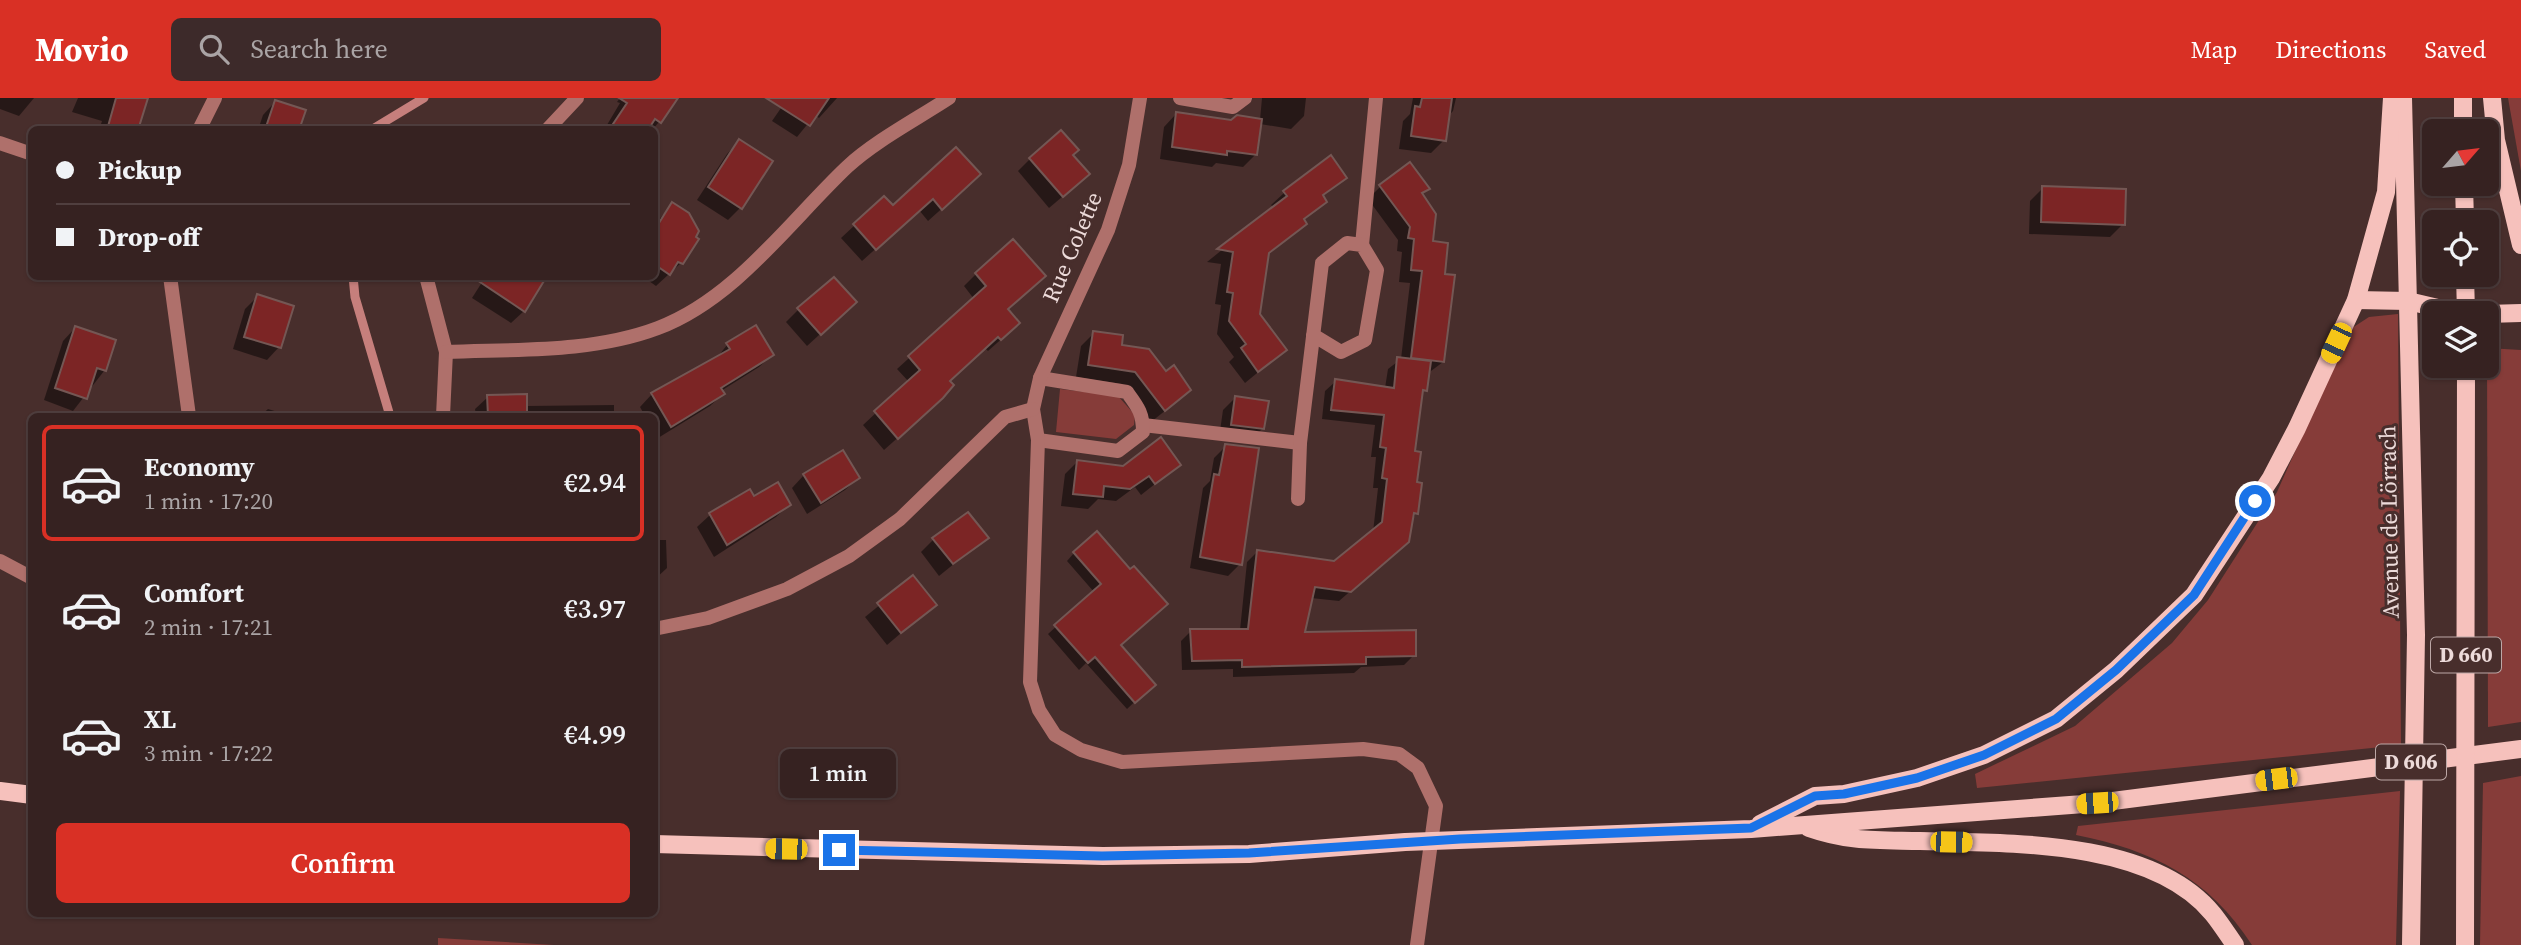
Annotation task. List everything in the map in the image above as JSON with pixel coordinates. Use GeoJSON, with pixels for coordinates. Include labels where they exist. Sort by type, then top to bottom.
{"type":"FeatureCollection","features":[{"type":"Feature","properties":{"kind":"main road"},"geometry":{"type":"LineString","coordinates":[[1751,828],[1815,796],[1844,794],[1917,778],[1984,755],[2056,719],[2116,670],[2194,595],[2271,478],[2356,300],[2386,192],[2392,98]]}},
{"type":"Feature","properties":{"kind":"main road","name":"Avenue de Lörrach"},"geometry":{"type":"LineString","coordinates":[[2403,98],[2416,635],[2412,945]]}},
{"type":"Feature","properties":{"kind":"main road"},"geometry":{"type":"LineString","coordinates":[[2463,98],[2463,119]]}},
{"type":"Feature","properties":{"kind":"main road"},"geometry":{"type":"LineString","coordinates":[[2492,98],[2496,140],[2521,245]]}},
{"type":"Feature","properties":{"kind":"main road"},"geometry":{"type":"LineString","coordinates":[[2356,300],[2408,301],[2422,304]]}},
{"type":"Feature","properties":{"kind":"main road"},"geometry":{"type":"LineString","coordinates":[[2499,314],[2521,313]]}},
{"type":"Feature","properties":{"kind":"main road","name":"D 660"},"geometry":{"type":"LineString","coordinates":[[2465,945],[2466,378]]}},
{"type":"Feature","properties":{"kind":"main road","name":"D 606"},"geometry":{"type":"LineString","coordinates":[[658,844],[1102,856],[1249,853],[1405,842],[1751,828],[2097,803],[2521,749]]}},
{"type":"Feature","properties":{"kind":"main road"},"geometry":{"type":"LineString","coordinates":[[0,791],[28,794]]}},
{"type":"Feature","properties":{"kind":"main road"},"geometry":{"type":"LineString","coordinates":[[1799,825],[1843,840],[2050,846],[2121,858],[2174,882],[2212,912],[2235,945]]}},
{"type":"Feature","properties":{"kind":"street"},"geometry":{"type":"LineString","coordinates":[[201,126],[215,98]]}},
{"type":"Feature","properties":{"kind":"street"},"geometry":{"type":"LineString","coordinates":[[551,126],[577,98]]}},
{"type":"Feature","properties":{"kind":"street"},"geometry":{"type":"LineString","coordinates":[[446,352],[587,343],[659,328],[706,303],[740,274],[850,164],[949,98]]}},
{"type":"Feature","properties":{"kind":"street","name":"Rue Colette"},"geometry":{"type":"LineString","coordinates":[[1033,410],[1040,378],[1108,230],[1129,165],[1140,98]]}},
{"type":"Feature","properties":{"kind":"street"},"geometry":{"type":"LineString","coordinates":[[1180,98],[1233,107],[1245,102],[1245,98]]}},
{"type":"Feature","properties":{"kind":"street"},"geometry":{"type":"LineString","coordinates":[[1313,335],[1341,352],[1366,340],[1377,270],[1362,245],[1376,98]]}},
{"type":"Feature","properties":{"kind":"street"},"geometry":{"type":"LineString","coordinates":[[0,143],[28,153]]}},
{"type":"Feature","properties":{"kind":"street"},"geometry":{"type":"LineString","coordinates":[[1298,499],[1300,443],[1322,263],[1347,243],[1362,245]]}},
{"type":"Feature","properties":{"kind":"street"},"geometry":{"type":"LineString","coordinates":[[171,280],[189,413]]}},
{"type":"Feature","properties":{"kind":"street"},"geometry":{"type":"LineString","coordinates":[[427,280],[446,352],[443,413]]}},
{"type":"Feature","properties":{"kind":"street"},"geometry":{"type":"LineString","coordinates":[[1038,440],[1118,452],[1143,432],[1143,414],[1127,392],[1040,378]]}},
{"type":"Feature","properties":{"kind":"street"},"geometry":{"type":"LineString","coordinates":[[658,628],[708,618],[787,589],[849,556],[901,519],[1005,417],[1033,410],[1038,440],[1030,682],[1038,710],[1055,735],[1081,750],[1122,762],[1363,749],[1399,754],[1418,768],[1436,806],[1417,945]]}},
{"type":"Feature","properties":{"kind":"street"},"geometry":{"type":"LineString","coordinates":[[1143,425],[1300,443]]}},
{"type":"Feature","properties":{"kind":"street"},"geometry":{"type":"LineString","coordinates":[[0,561],[28,576]]}},
{"type":"Feature","properties":{"kind":"shaded area"},"geometry":{"type":"Polygon","coordinates":[[[2508,98],[2521,98],[2521,171],[2508,98]]]}},
{"type":"Feature","properties":{"kind":"shaded area"},"geometry":{"type":"Polygon","coordinates":[[[2398,314],[2401,745],[1977,788],[1975,774],[2075,726],[2172,643],[2208,600],[2277,492],[2349,330],[2369,317],[2398,314]]]}},
{"type":"Feature","properties":{"kind":"shaded area"},"geometry":{"type":"Polygon","coordinates":[[[2499,349],[2521,350],[2521,722],[2488,727],[2487,378],[2499,378],[2499,349]]]}},
{"type":"Feature","properties":{"kind":"shaded area"},"geometry":{"type":"Polygon","coordinates":[[[1060,389],[1118,396],[1135,415],[1134,425],[1116,439],[1056,432],[1060,389]]]}},
{"type":"Feature","properties":{"kind":"shaded area"},"geometry":{"type":"Polygon","coordinates":[[[2521,776],[2521,945],[2480,945],[2483,783],[2521,776]]]}},
{"type":"Feature","properties":{"kind":"shaded area"},"geometry":{"type":"Polygon","coordinates":[[[2400,791],[2396,945],[2252,945],[2217,902],[2176,870],[2130,849],[2076,835],[2078,826],[2400,791]]]}},
{"type":"Feature","properties":{"kind":"shaded area"},"geometry":{"type":"Polygon","coordinates":[[[438,938],[554,945],[438,945],[438,938]]]}},
{"type":"Feature","properties":{"kind":"building"},"geometry":{"type":"Polygon","coordinates":[[[116,98],[148,98],[139,126],[108,126],[116,98]]]}},
{"type":"Feature","properties":{"kind":"building"},"geometry":{"type":"Polygon","coordinates":[[[619,98],[678,98],[661,123],[655,119],[651,126],[612,126],[627,103],[619,98]]]}},
{"type":"Feature","properties":{"kind":"building"},"geometry":{"type":"Polygon","coordinates":[[[766,98],[829,98],[810,126],[766,98]]]}},
{"type":"Feature","properties":{"kind":"building"},"geometry":{"type":"Polygon","coordinates":[[[1422,98],[1452,98],[1446,141],[1411,136],[1415,106],[1420,107],[1422,98]]]}},
{"type":"Feature","properties":{"kind":"building"},"geometry":{"type":"Polygon","coordinates":[[[275,100],[306,110],[300,126],[266,126],[275,100]]]}},
{"type":"Feature","properties":{"kind":"building"},"geometry":{"type":"Polygon","coordinates":[[[1176,112],[1231,120],[1237,115],[1262,119],[1257,155],[1227,151],[1227,155],[1172,147],[1176,112]]]}},
{"type":"Feature","properties":{"kind":"building"},"geometry":{"type":"Polygon","coordinates":[[[1061,130],[1079,150],[1073,155],[1090,174],[1063,197],[1029,158],[1061,130]]]}},
{"type":"Feature","properties":{"kind":"building"},"geometry":{"type":"Polygon","coordinates":[[[739,139],[773,161],[742,209],[708,187],[739,139]]]}},
{"type":"Feature","properties":{"kind":"building"},"geometry":{"type":"Polygon","coordinates":[[[956,147],[981,174],[942,210],[933,199],[876,250],[853,224],[884,196],[893,205],[956,147]]]}},
{"type":"Feature","properties":{"kind":"building"},"geometry":{"type":"Polygon","coordinates":[[[1331,155],[1347,178],[1323,195],[1327,202],[1304,219],[1307,224],[1269,253],[1260,314],[1287,350],[1258,372],[1241,348],[1246,344],[1229,321],[1233,293],[1227,292],[1233,252],[1217,249],[1287,196],[1283,191],[1331,155]]]}},
{"type":"Feature","properties":{"kind":"building"},"geometry":{"type":"Polygon","coordinates":[[[1410,162],[1430,189],[1422,193],[1436,214],[1433,241],[1448,243],[1445,274],[1455,275],[1444,362],[1411,358],[1422,271],[1411,270],[1414,239],[1408,238],[1410,227],[1379,185],[1410,162]]]}},
{"type":"Feature","properties":{"kind":"building"},"geometry":{"type":"Polygon","coordinates":[[[2042,186],[2126,189],[2125,225],[2041,222],[2042,186]]]}},
{"type":"Feature","properties":{"kind":"building"},"geometry":{"type":"Polygon","coordinates":[[[672,202],[689,213],[699,231],[696,237],[699,239],[683,264],[678,262],[670,275],[658,267],[658,225],[672,202]]]}},
{"type":"Feature","properties":{"kind":"building"},"geometry":{"type":"Polygon","coordinates":[[[1013,239],[1046,276],[1008,309],[1020,323],[1001,340],[998,337],[950,381],[954,385],[943,398],[898,439],[874,411],[920,370],[908,356],[986,286],[975,273],[1013,239]]]}},
{"type":"Feature","properties":{"kind":"building"},"geometry":{"type":"Polygon","coordinates":[[[834,277],[857,302],[821,335],[797,308],[834,277]]]}},
{"type":"Feature","properties":{"kind":"building"},"geometry":{"type":"Polygon","coordinates":[[[477,280],[545,280],[525,312],[477,280]]]}},
{"type":"Feature","properties":{"kind":"building"},"geometry":{"type":"Polygon","coordinates":[[[257,294],[294,306],[281,348],[244,337],[257,294]]]}},
{"type":"Feature","properties":{"kind":"building"},"geometry":{"type":"Polygon","coordinates":[[[756,325],[774,355],[721,388],[725,394],[671,427],[651,393],[730,349],[726,343],[756,325]]]}},
{"type":"Feature","properties":{"kind":"building"},"geometry":{"type":"Polygon","coordinates":[[[75,326],[116,340],[106,371],[97,368],[87,399],[55,388],[75,326]]]}},
{"type":"Feature","properties":{"kind":"building"},"geometry":{"type":"Polygon","coordinates":[[[1093,331],[1123,335],[1122,345],[1149,349],[1166,371],[1174,365],[1191,390],[1165,411],[1135,372],[1088,365],[1093,331]]]}},
{"type":"Feature","properties":{"kind":"building"},"geometry":{"type":"Polygon","coordinates":[[[1397,357],[1431,361],[1427,391],[1423,390],[1415,451],[1421,452],[1417,482],[1422,483],[1418,514],[1414,513],[1409,542],[1351,592],[1315,587],[1305,632],[1416,630],[1416,656],[1366,657],[1366,664],[1242,667],[1242,660],[1192,661],[1190,629],[1248,629],[1257,550],[1334,561],[1382,522],[1387,479],[1382,478],[1386,448],[1380,447],[1384,415],[1331,410],[1335,379],[1394,388],[1397,357]]]}},
{"type":"Feature","properties":{"kind":"building"},"geometry":{"type":"Polygon","coordinates":[[[527,394],[527,413],[488,413],[487,395],[527,394]]]}},
{"type":"Feature","properties":{"kind":"building"},"geometry":{"type":"Polygon","coordinates":[[[1235,396],[1269,401],[1264,429],[1231,425],[1235,396]]]}},
{"type":"Feature","properties":{"kind":"building"},"geometry":{"type":"Polygon","coordinates":[[[1161,437],[1181,465],[1155,484],[1149,476],[1130,489],[1104,486],[1103,497],[1073,494],[1077,460],[1123,466],[1161,437]]]}},
{"type":"Feature","properties":{"kind":"building"},"geometry":{"type":"Polygon","coordinates":[[[1225,444],[1259,448],[1242,565],[1200,557],[1214,474],[1219,475],[1225,444]]]}},
{"type":"Feature","properties":{"kind":"building"},"geometry":{"type":"Polygon","coordinates":[[[843,450],[860,478],[821,503],[803,474],[843,450]]]}},
{"type":"Feature","properties":{"kind":"building"},"geometry":{"type":"Polygon","coordinates":[[[778,482],[791,505],[727,545],[709,513],[750,489],[754,496],[778,482]]]}},
{"type":"Feature","properties":{"kind":"building"},"geometry":{"type":"Polygon","coordinates":[[[968,512],[989,538],[953,564],[932,538],[968,512]]]}},
{"type":"Feature","properties":{"kind":"building"},"geometry":{"type":"Polygon","coordinates":[[[1097,531],[1130,569],[1134,566],[1168,604],[1121,645],[1156,685],[1135,703],[1095,657],[1088,663],[1054,625],[1101,584],[1073,552],[1097,531]]]}},
{"type":"Feature","properties":{"kind":"building"},"geometry":{"type":"Polygon","coordinates":[[[913,575],[937,605],[901,633],[877,603],[913,575]]]}},
{"type":"Feature","properties":{"kind":"waterway"},"geometry":{"type":"LineString","coordinates":[[378,126],[424,98]]}},
{"type":"Feature","properties":{"kind":"waterway"},"geometry":{"type":"LineString","coordinates":[[353,280],[355,297],[389,413]]}},
{"type":"Feature","properties":{"kind":"route"},"geometry":{"type":"LineString","coordinates":[[839,850],[1102,856],[1249,853],[1460,839],[1751,828],[1815,796],[1844,794],[1917,778],[1984,755],[2056,719],[2116,670],[2194,595],[2255,501]]}}]}
